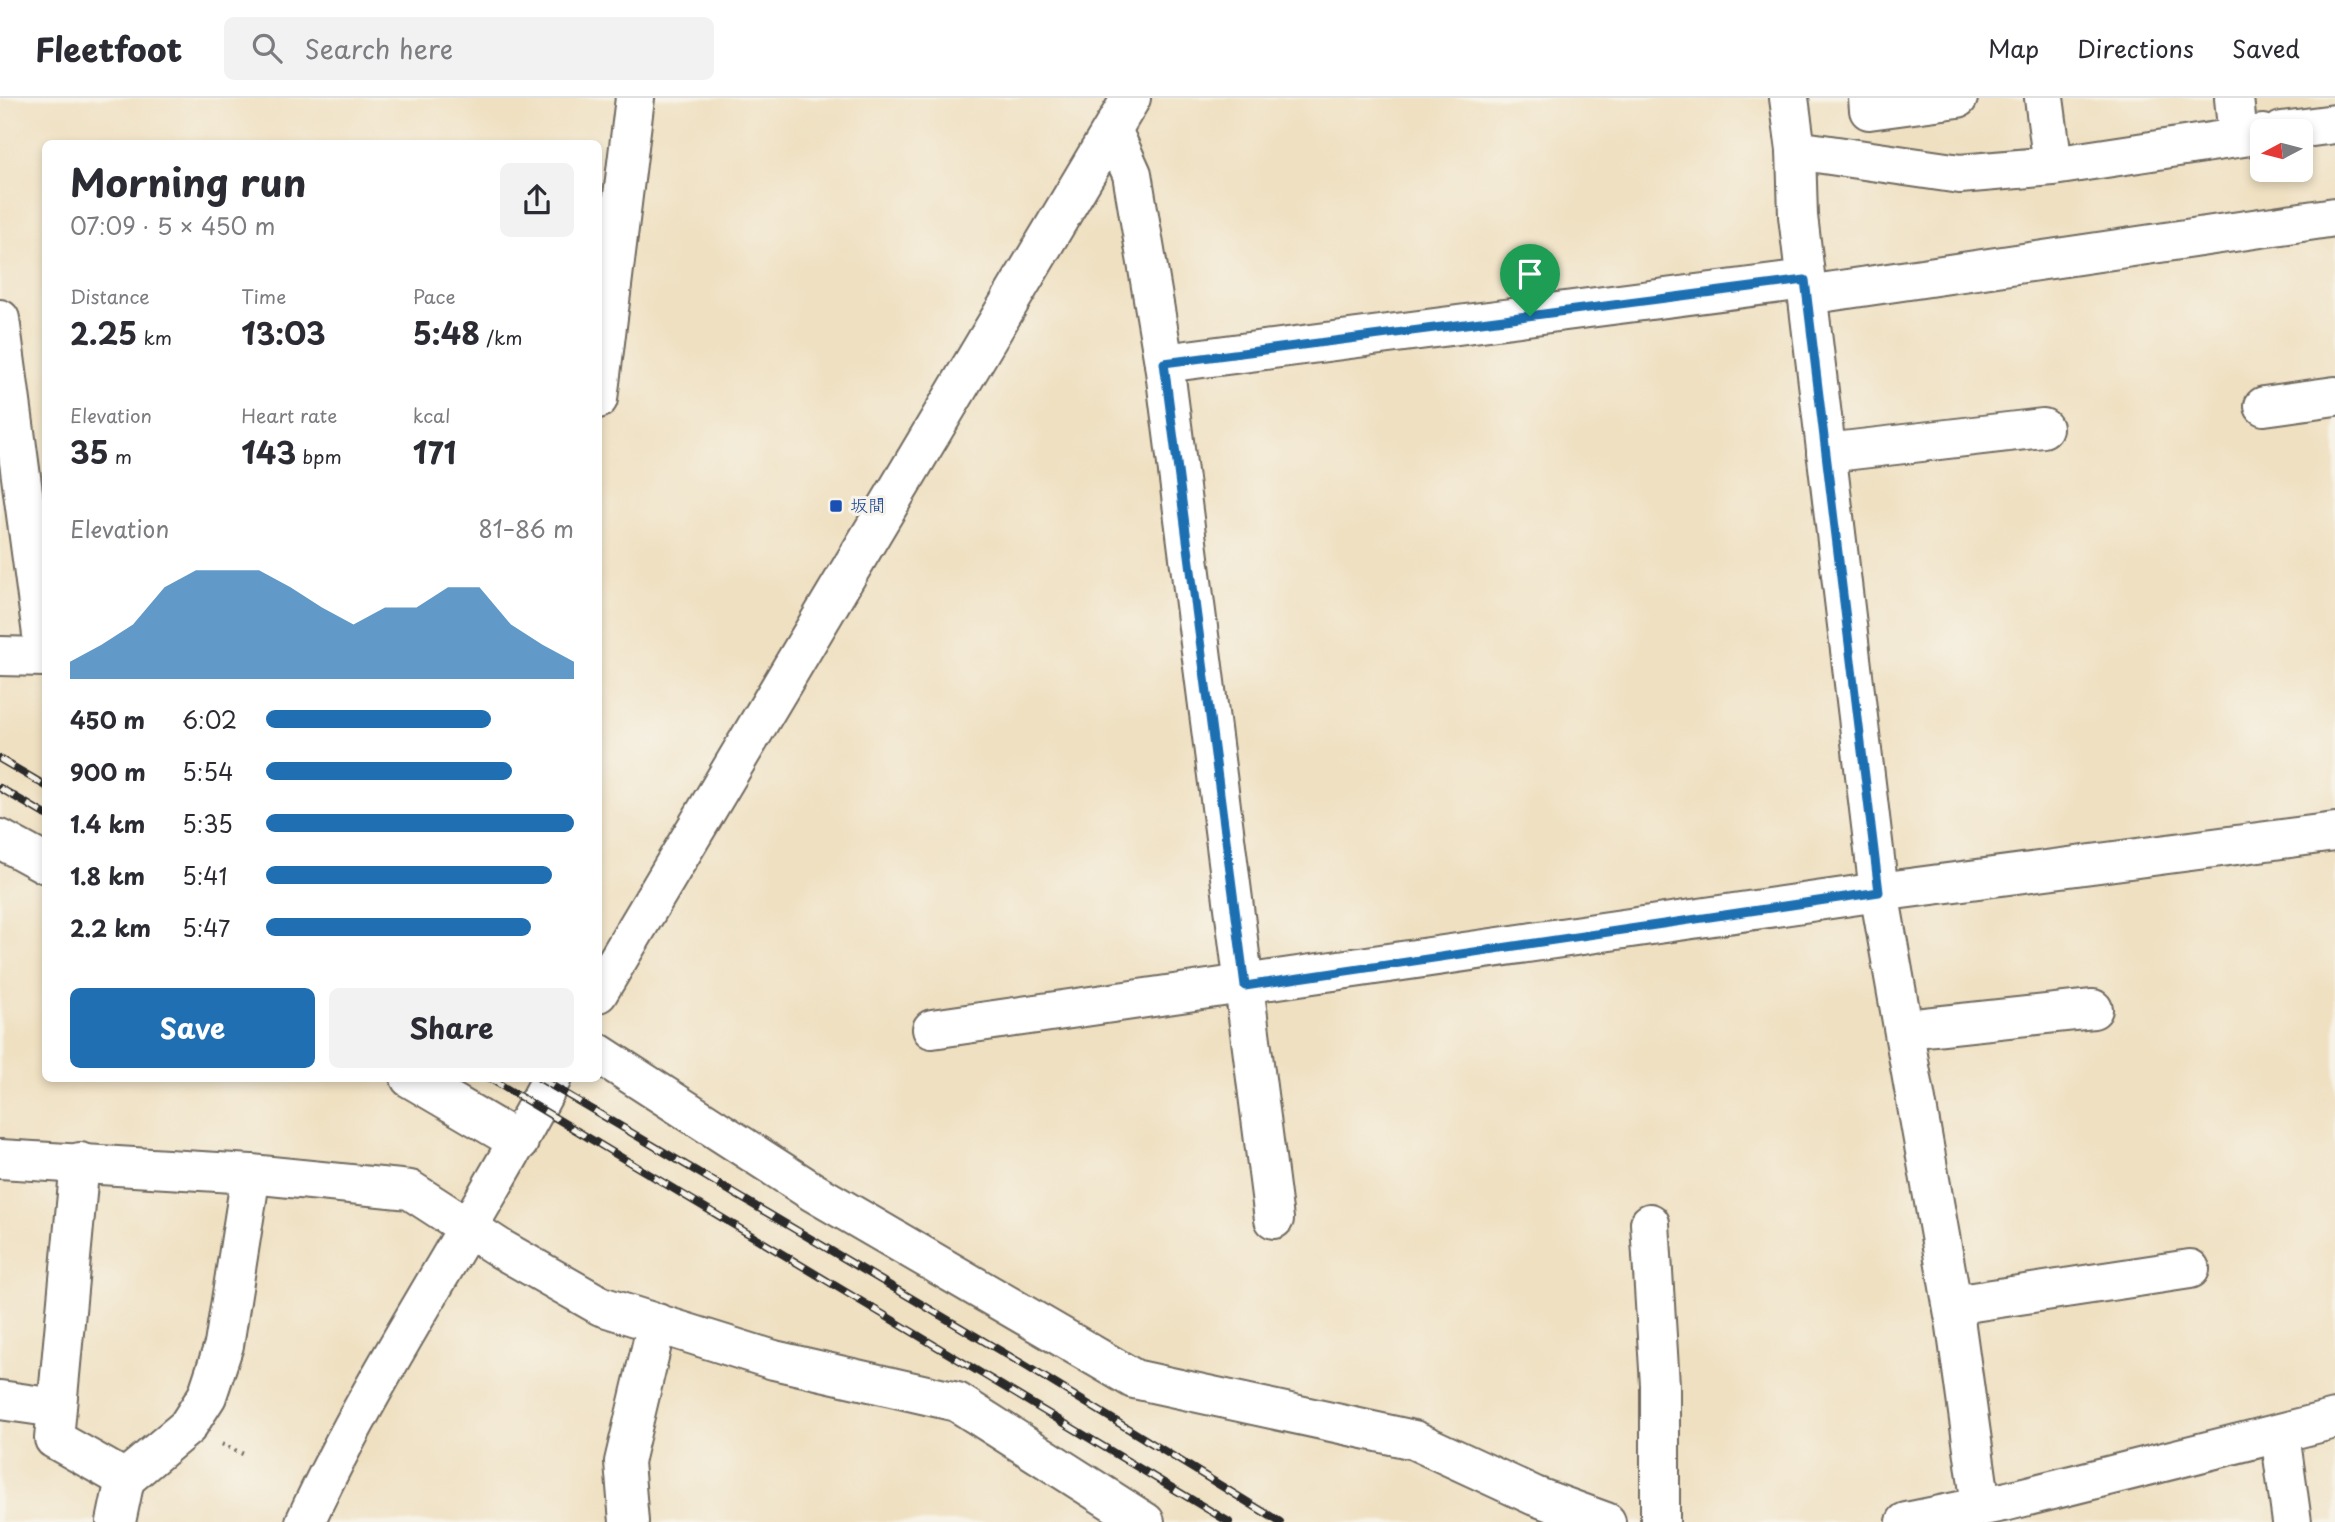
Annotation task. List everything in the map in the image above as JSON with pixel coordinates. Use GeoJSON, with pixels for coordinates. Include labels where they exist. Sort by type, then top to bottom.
{"type":"FeatureCollection","features":[{"type":"Feature","properties":{"kind":"street"},"geometry":{"type":"LineString","coordinates":[[602,366],[635,98]]}},
{"type":"Feature","properties":{"kind":"street"},"geometry":{"type":"LineString","coordinates":[[602,986],[1131,98]]}},
{"type":"Feature","properties":{"kind":"street"},"geometry":{"type":"LineString","coordinates":[[1789,98],[1796,150],[1798,216],[1806,287],[1879,892],[1906,1030],[1952,1305],[1981,1506]]}},
{"type":"Feature","properties":{"kind":"street"},"geometry":{"type":"LineString","coordinates":[[1868,98],[1870,110],[1958,98]]}},
{"type":"Feature","properties":{"kind":"street"},"geometry":{"type":"LineString","coordinates":[[2044,98],[2053,166]]}},
{"type":"Feature","properties":{"kind":"street"},"geometry":{"type":"LineString","coordinates":[[2234,98],[2250,133]]}},
{"type":"Feature","properties":{"kind":"street"},"geometry":{"type":"LineString","coordinates":[[2314,127],[2335,124]]}},
{"type":"Feature","properties":{"kind":"street"},"geometry":{"type":"LineString","coordinates":[[1113,132],[1132,174],[1164,363],[1274,1219]]}},
{"type":"Feature","properties":{"kind":"street"},"geometry":{"type":"LineString","coordinates":[[1796,150],[1960,174],[2053,166],[2250,135]]}},
{"type":"Feature","properties":{"kind":"street"},"geometry":{"type":"LineString","coordinates":[[1164,363],[1806,287],[2335,217]]}},
{"type":"Feature","properties":{"kind":"street"},"geometry":{"type":"LineString","coordinates":[[0,319],[42,634]]}},
{"type":"Feature","properties":{"kind":"street"},"geometry":{"type":"LineString","coordinates":[[2264,406],[2335,396]]}},
{"type":"Feature","properties":{"kind":"street"},"geometry":{"type":"LineString","coordinates":[[1826,453],[2043,428]]}},
{"type":"Feature","properties":{"kind":"street"},"geometry":{"type":"LineString","coordinates":[[0,656],[42,657]]}},
{"type":"Feature","properties":{"kind":"street"},"geometry":{"type":"LineString","coordinates":[[932,1030],[1879,892],[2335,832]]}},
{"type":"Feature","properties":{"kind":"street"},"geometry":{"type":"LineString","coordinates":[[0,839],[42,862]]}},
{"type":"Feature","properties":{"kind":"street"},"geometry":{"type":"LineString","coordinates":[[1906,1030],[2093,1009]]}},
{"type":"Feature","properties":{"kind":"street"},"geometry":{"type":"LineString","coordinates":[[602,1056],[813,1192],[1134,1379],[1414,1440],[1535,1496],[1606,1522]]}},
{"type":"Feature","properties":{"kind":"street"},"geometry":{"type":"LineString","coordinates":[[417,1082],[519,1142]]}},
{"type":"Feature","properties":{"kind":"street"},"geometry":{"type":"LineString","coordinates":[[305,1522],[327,1474],[466,1227],[519,1142],[550,1082]]}},
{"type":"Feature","properties":{"kind":"street"},"geometry":{"type":"LineString","coordinates":[[0,1158],[251,1174],[410,1190],[466,1227],[601,1306],[774,1360],[957,1402],[1145,1522]]}},
{"type":"Feature","properties":{"kind":"street"},"geometry":{"type":"LineString","coordinates":[[80,1162],[54,1439],[125,1479]]}},
{"type":"Feature","properties":{"kind":"street"},"geometry":{"type":"LineString","coordinates":[[116,1522],[125,1479],[187,1427],[207,1396],[224,1345],[251,1174]]}},
{"type":"Feature","properties":{"kind":"street"},"geometry":{"type":"LineString","coordinates":[[1650,1223],[1660,1385],[1660,1522]]}},
{"type":"Feature","properties":{"kind":"street"},"geometry":{"type":"LineString","coordinates":[[1952,1305],[2190,1269]]}},
{"type":"Feature","properties":{"kind":"street"},"geometry":{"type":"LineString","coordinates":[[629,1522],[624,1462],[657,1323]]}},
{"type":"Feature","properties":{"kind":"street"},"geometry":{"type":"LineString","coordinates":[[0,1400],[56,1408]]}},
{"type":"Feature","properties":{"kind":"street"},"geometry":{"type":"LineString","coordinates":[[1906,1522],[2335,1419]]}},
{"type":"Feature","properties":{"kind":"street"},"geometry":{"type":"LineString","coordinates":[[2280,1434],[2292,1522]]}},
{"type":"Feature","properties":{"kind":"railway"},"geometry":{"type":"LineString","coordinates":[[0,759],[42,784]]}},
{"type":"Feature","properties":{"kind":"railway"},"geometry":{"type":"LineString","coordinates":[[0,788],[42,813]]}},
{"type":"Feature","properties":{"kind":"railway"},"geometry":{"type":"LineString","coordinates":[[496,1082],[1229,1522]]}},
{"type":"Feature","properties":{"kind":"railway"},"geometry":{"type":"LineString","coordinates":[[546,1082],[1026,1366],[1280,1522]]}},
{"type":"Feature","properties":{"kind":"place","name":"坂間"},"geometry":{"type":"Point","coordinates":[836,506]}},
{"type":"Feature","properties":{"kind":"route"},"geometry":{"type":"LineString","coordinates":[[1805,280],[1879,892],[1245,986],[1164,363],[1530,316],[1805,280]]}}]}
